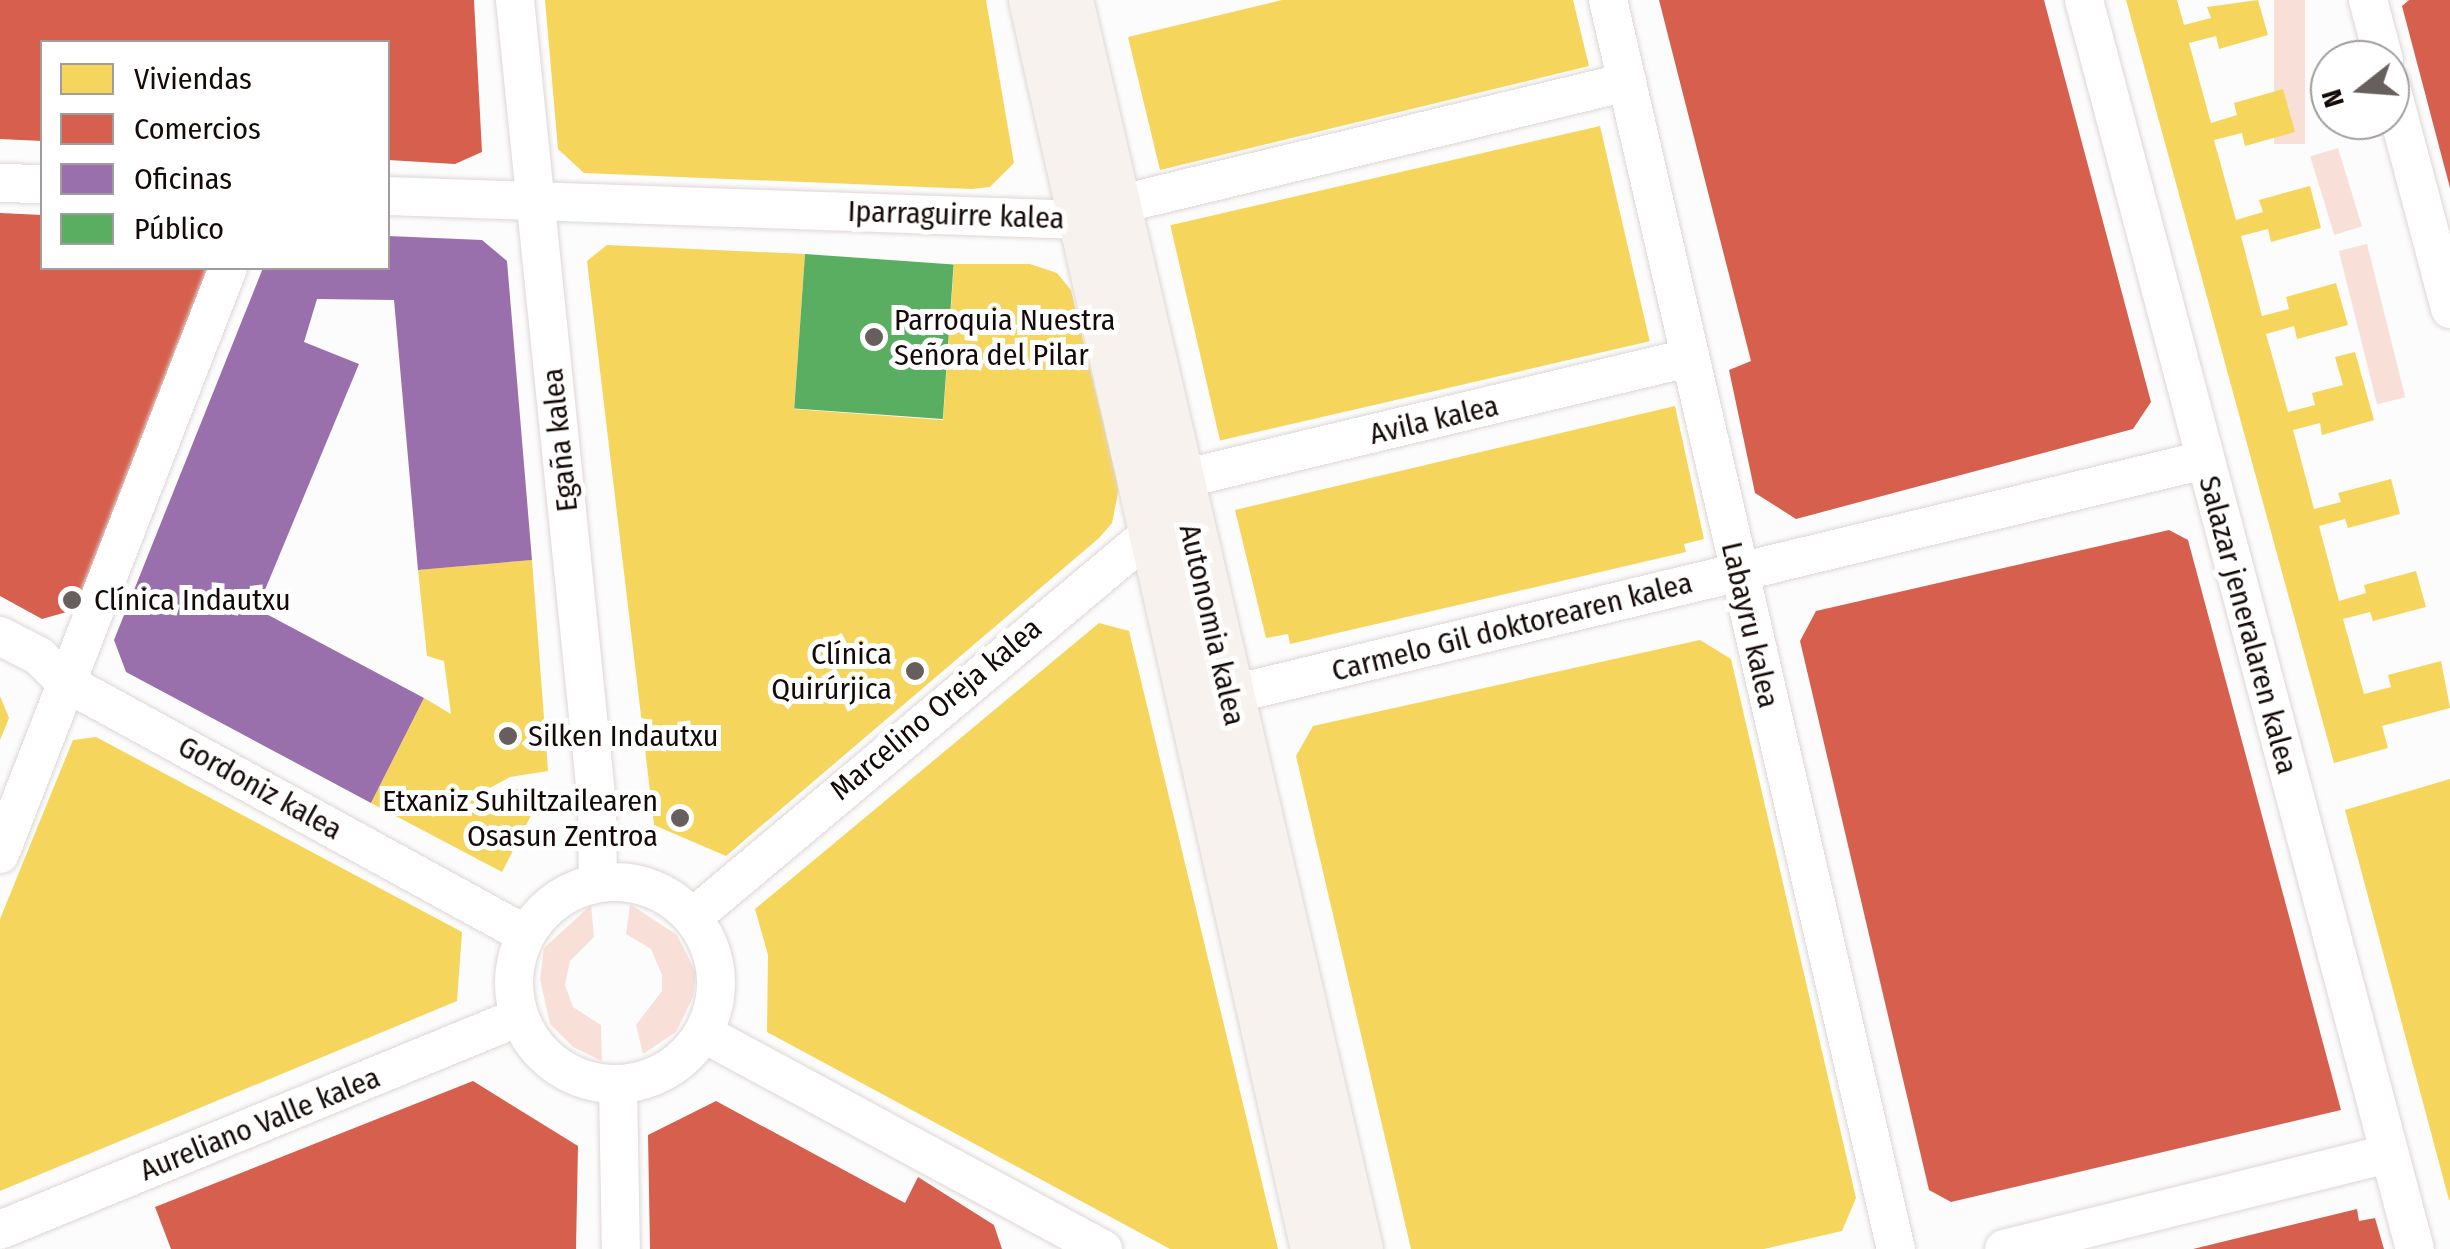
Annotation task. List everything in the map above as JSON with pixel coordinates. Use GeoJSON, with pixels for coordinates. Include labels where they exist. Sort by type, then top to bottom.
{"type":"FeatureCollection","features":[{"type":"Feature","properties":{"kind":"main road","name":"Autonomia kalea"},"geometry":{"type":"LineString","coordinates":[[1032,0],[1099,212],[1173,505],[1229,696],[1360,1249]]}},
{"type":"Feature","properties":{"kind":"main road","name":"Autonomia kalea"},"geometry":{"type":"LineString","coordinates":[[1069,0],[1099,212]]}},
{"type":"Feature","properties":{"kind":"main road","name":"Autonomia kalea"},"geometry":{"type":"LineString","coordinates":[[1173,505],[1315,1249]]}},
{"type":"Feature","properties":{"kind":"street","name":"Egaña kalea"},"geometry":{"type":"LineString","coordinates":[[515,0],[597,804],[598,882]]}},
{"type":"Feature","properties":{"kind":"street","name":"Labayru kalea"},"geometry":{"type":"LineString","coordinates":[[1608,0],[1896,1249]]}},
{"type":"Feature","properties":{"kind":"street","name":"Salazar jeneralaren kalea"},"geometry":{"type":"LineString","coordinates":[[2084,0],[2415,1249]]}},
{"type":"Feature","properties":{"kind":"street"},"geometry":{"type":"LineString","coordinates":[[2368,0],[2379,40]]}},
{"type":"Feature","properties":{"kind":"street","name":"Iparraguirre kalea"},"geometry":{"type":"LineString","coordinates":[[390,196],[1099,212],[1627,82]]}},
{"type":"Feature","properties":{"kind":"street"},"geometry":{"type":"LineString","coordinates":[[2405,140],[2450,308]]}},
{"type":"Feature","properties":{"kind":"street"},"geometry":{"type":"LineString","coordinates":[[0,182],[40,184]]}},
{"type":"Feature","properties":{"kind":"street"},"geometry":{"type":"LineString","coordinates":[[0,854],[227,270]]}},
{"type":"Feature","properties":{"kind":"street","name":"Avila kalea"},"geometry":{"type":"LineString","coordinates":[[1173,505],[1688,358]]}},
{"type":"Feature","properties":{"kind":"street","name":"Carmelo Gil doktorearen kalea"},"geometry":{"type":"LineString","coordinates":[[1229,696],[2204,460]]}},
{"type":"Feature","properties":{"kind":"street","name":"Marcelino Oreja kalea"},"geometry":{"type":"LineString","coordinates":[[693,917],[1173,505]]}},
{"type":"Feature","properties":{"kind":"street","name":"Gordoniz kalea"},"geometry":{"type":"LineString","coordinates":[[0,636],[39,656],[65,682],[525,934]]}},
{"type":"Feature","properties":{"kind":"street"},"geometry":{"type":"LineString","coordinates":[[598,882],[640,884],[693,917],[716,973],[703,1033],[658,1075],[618,1084],[557,1067],[534,1045],[519,1017],[515,960],[525,934],[543,909],[598,882]]}},
{"type":"Feature","properties":{"kind":"street","name":"Aureliano Valle kalea"},"geometry":{"type":"LineString","coordinates":[[0,1230],[519,1017]]}},
{"type":"Feature","properties":{"kind":"street"},"geometry":{"type":"LineString","coordinates":[[703,1033],[1049,1235],[1103,1249]]}},
{"type":"Feature","properties":{"kind":"street"},"geometry":{"type":"LineString","coordinates":[[618,1084],[621,1249]]}},
{"type":"Feature","properties":{"kind":"street"},"geometry":{"type":"LineString","coordinates":[[2004,1249],[2389,1154]]}},
{"type":"Feature","properties":{"kind":"shaded area"},"geometry":{"type":"Polygon","coordinates":[[[2274,0],[2305,0],[2305,144],[2274,144],[2274,0]]]}},
{"type":"Feature","properties":{"kind":"shaded area"},"geometry":{"type":"Polygon","coordinates":[[[2338,148],[2362,226],[2334,235],[2310,156],[2338,148]]]}},
{"type":"Feature","properties":{"kind":"shaded area"},"geometry":{"type":"Polygon","coordinates":[[[2367,244],[2405,397],[2377,404],[2339,251],[2367,244]]]}},
{"type":"Feature","properties":{"kind":"shaded area"},"geometry":{"type":"Polygon","coordinates":[[[630,904],[677,935],[696,973],[693,997],[676,1032],[643,1054],[636,1025],[662,991],[662,975],[651,949],[626,934],[630,904]]]}},
{"type":"Feature","properties":{"kind":"shaded area"},"geometry":{"type":"Polygon","coordinates":[[[591,905],[594,937],[570,961],[565,985],[573,1007],[601,1025],[602,1061],[573,1047],[550,1024],[540,979],[544,948],[591,905]]]}},
{"type":"Feature","properties":{"kind":"building: Viviendas"},"geometry":{"type":"Polygon","coordinates":[[[545,0],[986,0],[1014,163],[990,187],[972,189],[584,173],[558,149],[545,0]]]}},
{"type":"Feature","properties":{"kind":"building: Viviendas"},"geometry":{"type":"Polygon","coordinates":[[[1282,0],[1573,0],[1589,66],[1160,170],[1128,37],[1282,0]]]}},
{"type":"Feature","properties":{"kind":"building: Viviendas"},"geometry":{"type":"Polygon","coordinates":[[[2126,0],[2177,0],[2184,25],[2211,18],[2207,7],[2258,0],[2268,35],[2219,49],[2216,36],[2189,43],[2211,123],[2237,115],[2234,103],[2283,89],[2295,132],[2245,146],[2242,133],[2214,140],[2236,220],[2263,212],[2259,200],[2310,186],[2321,228],[2271,242],[2268,229],[2241,236],[2262,316],[2289,309],[2286,297],[2336,283],[2348,325],[2297,339],[2294,326],[2266,334],[2288,412],[2315,405],[2312,393],[2343,385],[2335,357],[2355,352],[2374,420],[2322,435],[2320,423],[2293,430],[2314,509],[2341,502],[2338,493],[2391,479],[2400,514],[2348,528],[2345,519],[2319,526],[2339,601],[2366,593],[2364,585],[2416,571],[2426,607],[2373,621],[2370,612],[2343,619],[2364,694],[2391,687],[2388,675],[2441,661],[2450,708],[2382,726],[2388,748],[2334,763],[2126,0]]]}},
{"type":"Feature","properties":{"kind":"building: Viviendas"},"geometry":{"type":"Polygon","coordinates":[[[1600,126],[1650,341],[1220,441],[1170,225],[1600,126]]]}},
{"type":"Feature","properties":{"kind":"building: Viviendas"},"geometry":{"type":"Polygon","coordinates":[[[607,245],[805,254],[794,409],[943,420],[954,264],[1030,264],[1057,273],[1071,290],[1119,488],[1112,523],[1099,538],[726,856],[654,825],[587,261],[607,245]]]}},
{"type":"Feature","properties":{"kind":"building: Viviendas"},"geometry":{"type":"Polygon","coordinates":[[[1675,406],[1704,539],[1684,544],[1686,552],[1290,644],[1288,634],[1266,638],[1235,510],[1675,406]]]}},
{"type":"Feature","properties":{"kind":"building: Viviendas"},"geometry":{"type":"Polygon","coordinates":[[[532,560],[548,771],[510,777],[488,789],[501,796],[509,785],[539,800],[502,872],[371,803],[424,698],[451,714],[444,661],[427,656],[418,570],[532,560]]]}},
{"type":"Feature","properties":{"kind":"building: Viviendas"},"geometry":{"type":"Polygon","coordinates":[[[1099,623],[1129,631],[1278,1249],[1170,1249],[767,1032],[768,955],[755,909],[1099,623]]]}},
{"type":"Feature","properties":{"kind":"building: Viviendas"},"geometry":{"type":"Polygon","coordinates":[[[1700,640],[1731,659],[1856,1198],[1842,1231],[1764,1249],[1411,1249],[1296,756],[1313,726],[1700,640]]]}},
{"type":"Feature","properties":{"kind":"building: Viviendas"},"geometry":{"type":"Polygon","coordinates":[[[0,696],[9,718],[0,740],[0,696]]]}},
{"type":"Feature","properties":{"kind":"building: Viviendas"},"geometry":{"type":"Polygon","coordinates":[[[96,737],[462,932],[457,1001],[0,1191],[0,919],[73,740],[96,737]]]}},
{"type":"Feature","properties":{"kind":"building: Viviendas"},"geometry":{"type":"Polygon","coordinates":[[[2450,779],[2450,1200],[2449,1200],[2345,810],[2450,779]]]}},
{"type":"Feature","properties":{"kind":"building: Comercios"},"geometry":{"type":"Polygon","coordinates":[[[0,0],[474,0],[482,152],[455,164],[390,160],[390,40],[40,40],[40,141],[0,139],[0,0]]]}},
{"type":"Feature","properties":{"kind":"building: Comercios"},"geometry":{"type":"Polygon","coordinates":[[[1659,0],[2044,0],[2151,402],[2133,429],[1796,519],[1755,493],[1729,370],[1751,361],[1659,0]]]}},
{"type":"Feature","properties":{"kind":"building: Comercios"},"geometry":{"type":"Polygon","coordinates":[[[2409,0],[2450,0],[2450,188],[2402,6],[2409,0]]]}},
{"type":"Feature","properties":{"kind":"building: Comercios"},"geometry":{"type":"Polygon","coordinates":[[[0,213],[40,215],[40,270],[217,270],[77,609],[42,619],[0,596],[0,213]]]}},
{"type":"Feature","properties":{"kind":"building: Comercios"},"geometry":{"type":"Polygon","coordinates":[[[2169,530],[2188,540],[2341,1110],[1951,1202],[1929,1190],[1800,641],[1816,611],[2169,530]]]}},
{"type":"Feature","properties":{"kind":"building: Comercios"},"geometry":{"type":"Polygon","coordinates":[[[473,1081],[578,1146],[576,1249],[171,1249],[155,1207],[473,1081]]]}},
{"type":"Feature","properties":{"kind":"building: Comercios"},"geometry":{"type":"Polygon","coordinates":[[[716,1101],[905,1203],[918,1177],[994,1225],[1002,1249],[650,1249],[648,1135],[716,1101]]]}},
{"type":"Feature","properties":{"kind":"building: Comercios"},"geometry":{"type":"Polygon","coordinates":[[[2357,1209],[2359,1221],[2375,1218],[2384,1249],[2193,1249],[2357,1209]]]}},
{"type":"Feature","properties":{"kind":"building: Oficinas"},"geometry":{"type":"Polygon","coordinates":[[[390,236],[482,240],[507,261],[532,560],[418,570],[394,300],[317,299],[304,342],[359,364],[257,609],[424,698],[371,803],[126,672],[114,640],[262,270],[390,270],[390,236]]]}},
{"type":"Feature","properties":{"kind":"building: Público","name":"Parroquia Nuestra Señora del Pilar"},"geometry":{"type":"Polygon","coordinates":[[[805,254],[954,264],[943,419],[794,409],[805,254]]]}},
{"type":"Feature","properties":{"kind":"place","name":"Parroquia Nuestra Señora del Pilar"},"geometry":{"type":"Point","coordinates":[874,337]}},
{"type":"Feature","properties":{"kind":"place","name":"Clínica Indautxu"},"geometry":{"type":"Point","coordinates":[72,600]}},
{"type":"Feature","properties":{"kind":"place","name":"Clínica Quirúrjica"},"geometry":{"type":"Point","coordinates":[915,671]}},
{"type":"Feature","properties":{"kind":"place","name":"Silken Indautxu"},"geometry":{"type":"Point","coordinates":[508,736]}},
{"type":"Feature","properties":{"kind":"place","name":"Etxaniz Suhiltzailearen Osasun Zentroa"},"geometry":{"type":"Point","coordinates":[680,818]}}]}
